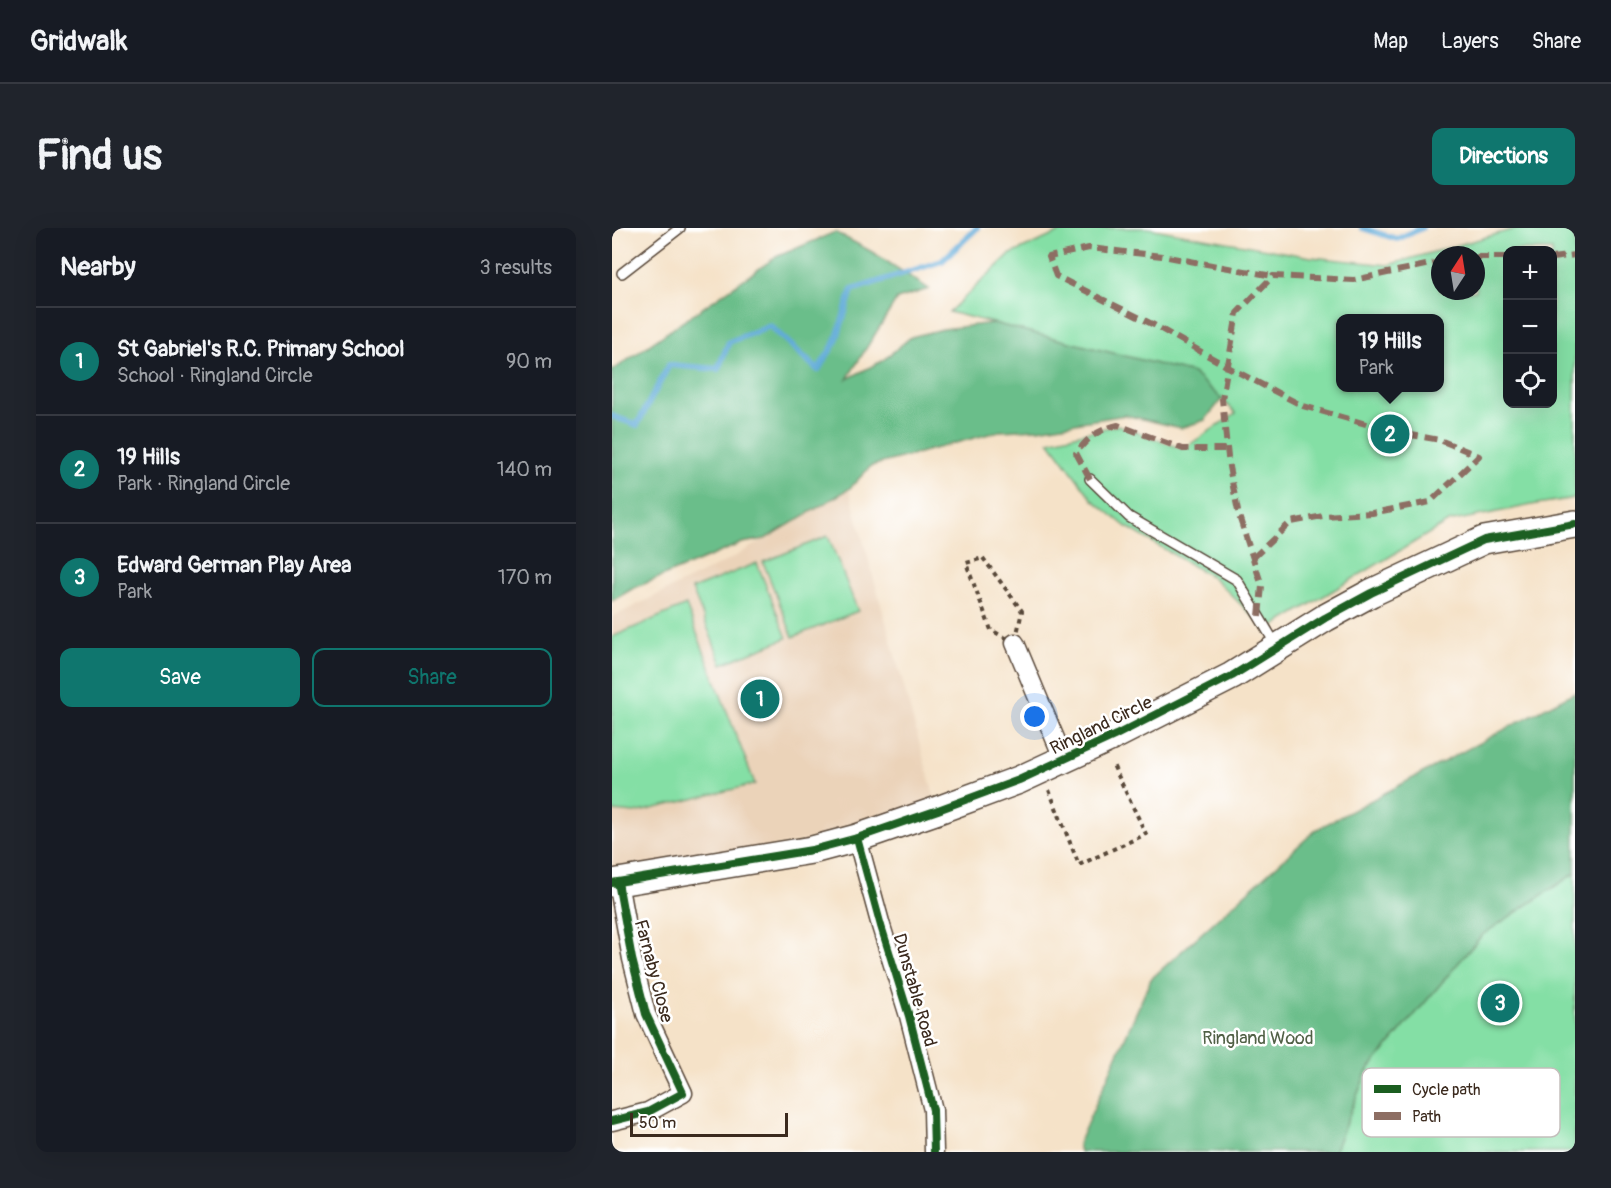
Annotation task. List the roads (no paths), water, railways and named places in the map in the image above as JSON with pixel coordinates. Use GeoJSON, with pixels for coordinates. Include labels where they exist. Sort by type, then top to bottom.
{"type":"FeatureCollection","features":[{"type":"Feature","properties":{"kind":"street","name":"Ringland Circle"},"geometry":{"type":"LineString","coordinates":[[615,883],[812,850],[857,838],[948,806],[1052,765],[1102,742],[1233,676],[1325,618],[1371,593],[1484,540],[1575,524]]}},
{"type":"Feature","properties":{"kind":"street"},"geometry":{"type":"LineString","coordinates":[[1015,643],[1052,765]]}},
{"type":"Feature","properties":{"kind":"street","name":"Dunstable Road"},"geometry":{"type":"LineString","coordinates":[[857,838],[909,1016],[933,1110],[934,1152]]}},
{"type":"Feature","properties":{"kind":"street","name":"Farnaby Close"},"geometry":{"type":"LineString","coordinates":[[612,1121],[648,1112],[682,1093],[646,1014],[615,883]]}},
{"type":"Feature","properties":{"kind":"lane"},"geometry":{"type":"LineString","coordinates":[[622,273],[680,228]]}},
{"type":"Feature","properties":{"kind":"lane"},"geometry":{"type":"LineString","coordinates":[[1090,479],[1129,517],[1237,580],[1277,648]]}},
{"type":"Feature","properties":{"kind":"waterway"},"geometry":{"type":"LineString","coordinates":[[612,416],[637,425],[669,365],[718,369],[729,342],[770,326],[818,370],[836,341],[852,290],[942,261],[977,228]]}},
{"type":"Feature","properties":{"kind":"waterway"},"geometry":{"type":"LineString","coordinates":[[1362,228],[1397,239],[1422,228]]}},
{"type":"Feature","properties":{"kind":"place","name":"19 Hills"},"geometry":{"type":"Point","coordinates":[1390,434]}},
{"type":"Feature","properties":{"kind":"place","name":"St Gabriel's R.C. Primary School"},"geometry":{"type":"Point","coordinates":[760,699]}},
{"type":"Feature","properties":{"kind":"place","name":"Edward German Play Area"},"geometry":{"type":"Point","coordinates":[1500,1003]}},
{"type":"Feature","properties":{"kind":"park label","name":"Ringland Wood"},"geometry":{"type":"Point","coordinates":[1258,1038]}}]}
